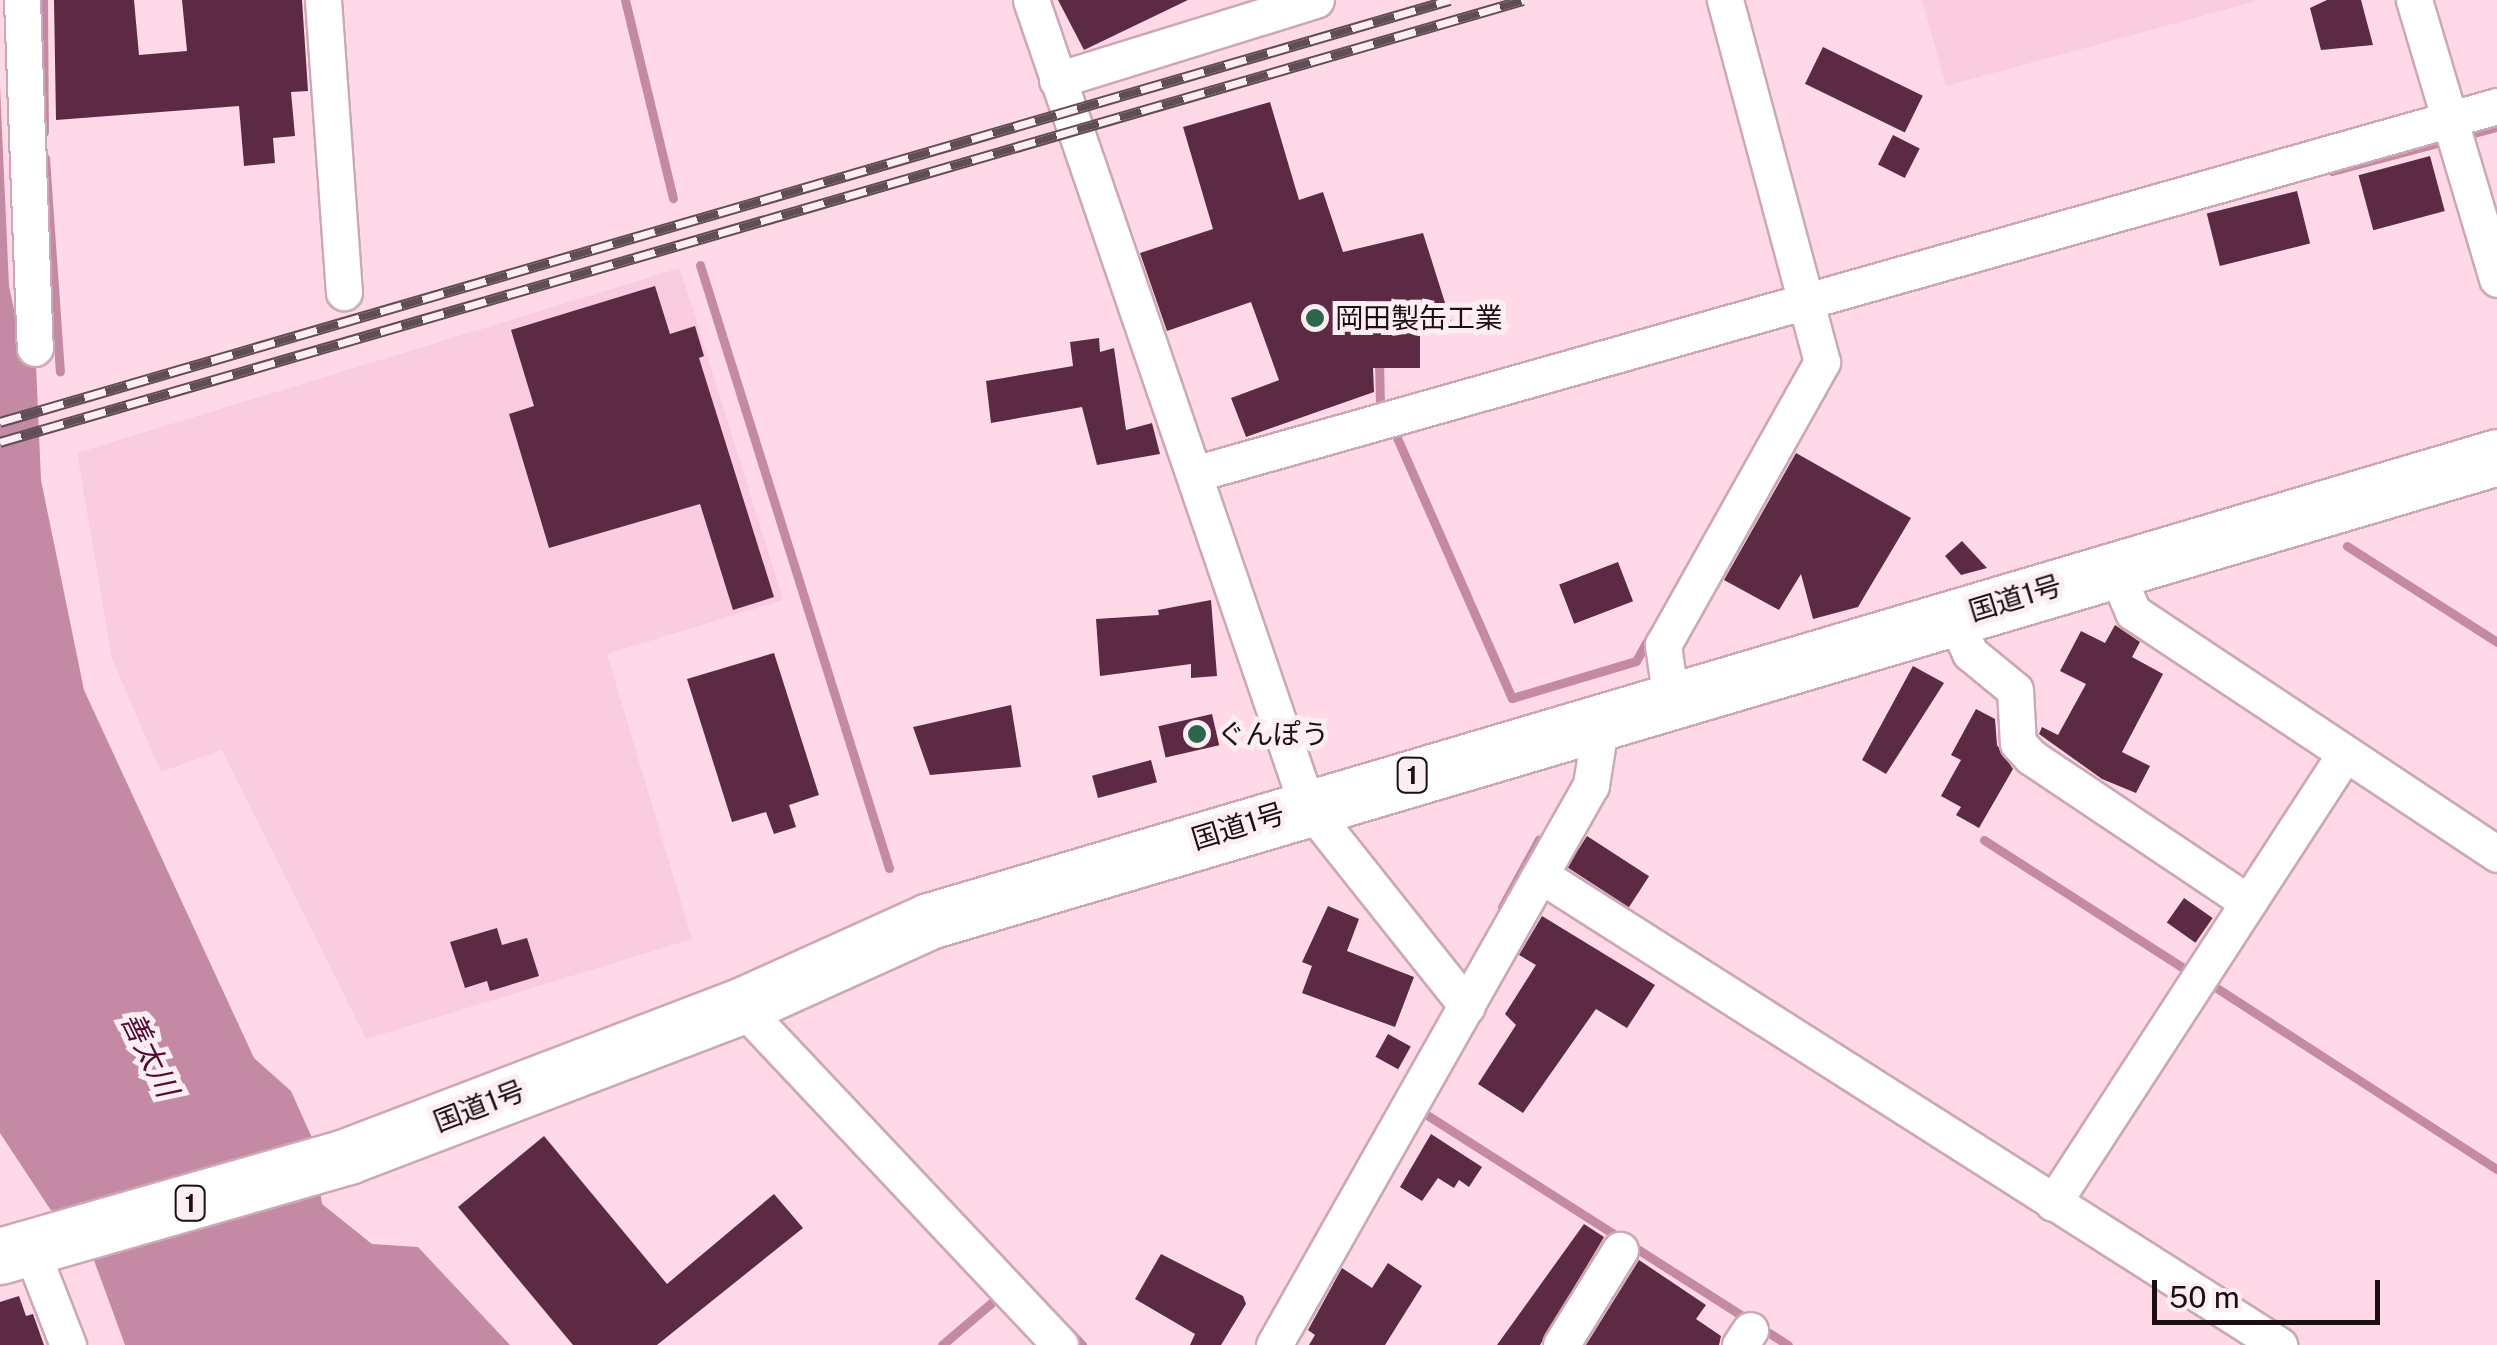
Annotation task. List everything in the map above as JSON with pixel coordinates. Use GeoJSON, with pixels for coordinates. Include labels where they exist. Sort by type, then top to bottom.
{"type":"FeatureCollection","features":[{"type":"Feature","properties":{"kind":"highway","name":"国道1号"},"geometry":{"type":"LineString","coordinates":[[16,1253],[348,1156],[741,1006],[929,921],[1307,805],[2497,457]]}},
{"type":"Feature","properties":{"kind":"street"},"geometry":{"type":"LineString","coordinates":[[22,0],[35,348]]}},
{"type":"Feature","properties":{"kind":"street"},"geometry":{"type":"LineString","coordinates":[[323,0],[344,292]]}},
{"type":"Feature","properties":{"kind":"street"},"geometry":{"type":"LineString","coordinates":[[1031,0],[1307,805],[1467,1006]]}},
{"type":"Feature","properties":{"kind":"street"},"geometry":{"type":"LineString","coordinates":[[1057,80],[1316,0]]}},
{"type":"Feature","properties":{"kind":"street"},"geometry":{"type":"LineString","coordinates":[[1671,701],[1664,645],[1822,362],[1725,0]]}},
{"type":"Feature","properties":{"kind":"street"},"geometry":{"type":"LineString","coordinates":[[2414,0],[2497,279]]}},
{"type":"Feature","properties":{"kind":"street"},"geometry":{"type":"LineString","coordinates":[[1194,474],[1806,297],[2497,106]]}},
{"type":"Feature","properties":{"kind":"street"},"geometry":{"type":"LineString","coordinates":[[2114,568],[2134,612],[2497,854]]}},
{"type":"Feature","properties":{"kind":"street"},"geometry":{"type":"LineString","coordinates":[[1953,616],[1970,654],[2015,690],[2018,743],[2031,757],[2248,902]]}},
{"type":"Feature","properties":{"kind":"street"},"geometry":{"type":"LineString","coordinates":[[1286,1341],[1592,785],[1601,722]]}},
{"type":"Feature","properties":{"kind":"street"},"geometry":{"type":"LineString","coordinates":[[2053,1203],[2344,755]]}},
{"type":"Feature","properties":{"kind":"street"},"geometry":{"type":"LineString","coordinates":[[1542,876],[2278,1345]]}},
{"type":"Feature","properties":{"kind":"street"},"geometry":{"type":"LineString","coordinates":[[741,1006],[1060,1345]]}},
{"type":"Feature","properties":{"kind":"street"},"geometry":{"type":"LineString","coordinates":[[1561,1345],[1620,1250]]}},
{"type":"Feature","properties":{"kind":"street"},"geometry":{"type":"LineString","coordinates":[[16,1253],[68,1345]]}},
{"type":"Feature","properties":{"kind":"shaded area"},"geometry":{"type":"Polygon","coordinates":[[[1922,0],[2260,0],[1946,86],[1922,0]]]}},
{"type":"Feature","properties":{"kind":"shaded area"},"geometry":{"type":"Polygon","coordinates":[[[680,268],[783,600],[607,654],[692,939],[366,1039],[222,750],[161,772],[112,659],[77,453],[680,268]]]}},
{"type":"Feature","properties":{"kind":"water","name":"善太川"},"geometry":{"type":"Polygon","coordinates":[[[0,86],[9,286],[22,347],[36,365],[41,480],[84,690],[254,1058],[291,1091],[313,1140],[322,1204],[372,1244],[418,1247],[510,1345],[125,1345],[92,1255],[50,1209],[0,1133],[0,86]]]}},
{"type":"Feature","properties":{"kind":"building"},"geometry":{"type":"Polygon","coordinates":[[[54,0],[134,0],[139,55],[187,51],[182,0],[302,0],[308,91],[291,92],[295,136],[273,138],[275,163],[244,166],[239,106],[56,120],[54,0]]]}},
{"type":"Feature","properties":{"kind":"building"},"geometry":{"type":"Polygon","coordinates":[[[1058,0],[1188,0],[1084,50],[1058,0]]]}},
{"type":"Feature","properties":{"kind":"building"},"geometry":{"type":"Polygon","coordinates":[[[2327,0],[2361,0],[2373,45],[2321,50],[2310,8],[2327,0]]]}},
{"type":"Feature","properties":{"kind":"building"},"geometry":{"type":"Polygon","coordinates":[[[1823,47],[1923,96],[1905,133],[1805,84],[1823,47]]]}},
{"type":"Feature","properties":{"kind":"building"},"geometry":{"type":"Polygon","coordinates":[[[1270,102],[1299,200],[1323,192],[1343,252],[1423,233],[1452,325],[1420,335],[1420,368],[1373,368],[1374,392],[1246,437],[1231,398],[1279,380],[1251,302],[1167,331],[1140,253],[1213,229],[1183,127],[1270,102]]]}},
{"type":"Feature","properties":{"kind":"building"},"geometry":{"type":"Polygon","coordinates":[[[1893,135],[1920,149],[1905,178],[1878,164],[1893,135]]]}},
{"type":"Feature","properties":{"kind":"building"},"geometry":{"type":"Polygon","coordinates":[[[2430,156],[2445,211],[2373,230],[2359,175],[2430,156]]]}},
{"type":"Feature","properties":{"kind":"building"},"geometry":{"type":"Polygon","coordinates":[[[2297,191],[2310,243],[2220,266],[2207,213],[2297,191]]]}},
{"type":"Feature","properties":{"kind":"building"},"geometry":{"type":"Polygon","coordinates":[[[655,286],[670,334],[695,326],[704,356],[699,358],[774,597],[733,610],[700,504],[549,548],[509,414],[534,406],[511,330],[655,286]]]}},
{"type":"Feature","properties":{"kind":"building"},"geometry":{"type":"Polygon","coordinates":[[[1099,338],[1100,352],[1114,348],[1126,430],[1152,423],[1160,454],[1097,465],[1082,407],[991,423],[986,381],[1073,366],[1070,342],[1099,338]]]}},
{"type":"Feature","properties":{"kind":"building"},"geometry":{"type":"Polygon","coordinates":[[[1796,453],[1911,518],[1858,607],[1813,619],[1801,574],[1779,610],[1724,580],[1796,453]]]}},
{"type":"Feature","properties":{"kind":"building"},"geometry":{"type":"Polygon","coordinates":[[[1962,541],[1987,568],[1961,575],[1945,556],[1962,541]]]}},
{"type":"Feature","properties":{"kind":"building"},"geometry":{"type":"Polygon","coordinates":[[[1618,562],[1633,601],[1574,624],[1559,585],[1618,562]]]}},
{"type":"Feature","properties":{"kind":"building"},"geometry":{"type":"Polygon","coordinates":[[[1211,600],[1217,676],[1191,678],[1191,664],[1100,676],[1096,619],[1159,615],[1158,610],[1211,600]]]}},
{"type":"Feature","properties":{"kind":"building"},"geometry":{"type":"Polygon","coordinates":[[[2115,625],[2140,642],[2132,657],[2163,674],[2122,752],[2150,766],[2136,793],[2102,779],[2039,734],[2042,727],[2058,735],[2086,684],[2060,671],[2081,631],[2105,643],[2115,625]]]}},
{"type":"Feature","properties":{"kind":"building"},"geometry":{"type":"Polygon","coordinates":[[[774,653],[819,795],[789,805],[796,827],[774,834],[766,812],[732,822],[687,679],[774,653]]]}},
{"type":"Feature","properties":{"kind":"building"},"geometry":{"type":"Polygon","coordinates":[[[1913,666],[1944,683],[1886,774],[1862,760],[1913,666]]]}},
{"type":"Feature","properties":{"kind":"building"},"geometry":{"type":"Polygon","coordinates":[[[1011,705],[1021,767],[930,775],[913,727],[1011,705]]]}},
{"type":"Feature","properties":{"kind":"building"},"geometry":{"type":"Polygon","coordinates":[[[1976,709],[1995,719],[1997,745],[2013,769],[1979,828],[1956,815],[1961,807],[1941,796],[1961,760],[1951,755],[1976,709]]]}},
{"type":"Feature","properties":{"kind":"building","name":"ぐんぽう"},"geometry":{"type":"Polygon","coordinates":[[[1212,714],[1219,745],[1166,758],[1158,726],[1212,714]]]}},
{"type":"Feature","properties":{"kind":"building"},"geometry":{"type":"Polygon","coordinates":[[[1151,760],[1157,782],[1098,798],[1092,776],[1151,760]]]}},
{"type":"Feature","properties":{"kind":"building"},"geometry":{"type":"Polygon","coordinates":[[[1587,836],[1649,876],[1629,907],[1567,867],[1587,836]]]}},
{"type":"Feature","properties":{"kind":"building"},"geometry":{"type":"Polygon","coordinates":[[[2184,898],[2213,918],[2195,943],[2167,923],[2184,898]]]}},
{"type":"Feature","properties":{"kind":"building"},"geometry":{"type":"Polygon","coordinates":[[[1328,906],[1359,919],[1347,951],[1414,977],[1395,1027],[1302,993],[1312,966],[1302,962],[1328,906]]]}},
{"type":"Feature","properties":{"kind":"building"},"geometry":{"type":"Polygon","coordinates":[[[1542,916],[1655,985],[1627,1028],[1596,1009],[1523,1113],[1478,1084],[1516,1025],[1505,1014],[1536,965],[1519,955],[1542,916]]]}},
{"type":"Feature","properties":{"kind":"building"},"geometry":{"type":"Polygon","coordinates":[[[497,928],[502,945],[527,938],[539,976],[490,991],[487,981],[465,988],[450,942],[497,928]]]}},
{"type":"Feature","properties":{"kind":"building"},"geometry":{"type":"Polygon","coordinates":[[[1388,1034],[1411,1047],[1398,1069],[1375,1057],[1388,1034]]]}},
{"type":"Feature","properties":{"kind":"building"},"geometry":{"type":"Polygon","coordinates":[[[1431,1134],[1482,1167],[1469,1187],[1459,1180],[1454,1188],[1438,1178],[1422,1201],[1400,1187],[1431,1134]]]}},
{"type":"Feature","properties":{"kind":"building"},"geometry":{"type":"Polygon","coordinates":[[[544,1136],[667,1284],[774,1194],[803,1228],[657,1345],[573,1345],[458,1207],[544,1136]]]}},
{"type":"Feature","properties":{"kind":"building"},"geometry":{"type":"Polygon","coordinates":[[[1584,1224],[1604,1237],[1540,1345],[1497,1345],[1584,1224]]]}},
{"type":"Feature","properties":{"kind":"building"},"geometry":{"type":"Polygon","coordinates":[[[1161,1254],[1243,1296],[1246,1304],[1221,1345],[1190,1345],[1195,1334],[1135,1299],[1161,1254]]]}},
{"type":"Feature","properties":{"kind":"building"},"geometry":{"type":"Polygon","coordinates":[[[1639,1260],[1706,1305],[1696,1319],[1721,1336],[1719,1345],[1586,1345],[1639,1260]]]}},
{"type":"Feature","properties":{"kind":"building"},"geometry":{"type":"Polygon","coordinates":[[[1388,1263],[1422,1286],[1385,1345],[1309,1345],[1315,1335],[1308,1330],[1342,1268],[1372,1288],[1388,1263]]]}},
{"type":"Feature","properties":{"kind":"building"},"geometry":{"type":"Polygon","coordinates":[[[19,1296],[26,1316],[33,1314],[44,1345],[0,1345],[0,1302],[19,1296]]]}},
{"type":"Feature","properties":{"kind":"waterway"},"geometry":{"type":"LineString","coordinates":[[43,0],[44,132]]}},
{"type":"Feature","properties":{"kind":"waterway"},"geometry":{"type":"LineString","coordinates":[[625,0],[673,198]]}},
{"type":"Feature","properties":{"kind":"waterway"},"geometry":{"type":"LineString","coordinates":[[2470,134],[2497,127]]}},
{"type":"Feature","properties":{"kind":"waterway"},"geometry":{"type":"LineString","coordinates":[[2332,171],[2441,142]]}},
{"type":"Feature","properties":{"kind":"waterway"},"geometry":{"type":"LineString","coordinates":[[45,158],[60,371]]}},
{"type":"Feature","properties":{"kind":"waterway"},"geometry":{"type":"LineString","coordinates":[[700,265],[889,868]]}},
{"type":"Feature","properties":{"kind":"waterway"},"geometry":{"type":"LineString","coordinates":[[1379,360],[1380,405]]}},
{"type":"Feature","properties":{"kind":"waterway"},"geometry":{"type":"LineString","coordinates":[[1394,431],[1512,698],[1636,661],[1652,632]]}},
{"type":"Feature","properties":{"kind":"waterway"},"geometry":{"type":"LineString","coordinates":[[2347,546],[2497,642]]}},
{"type":"Feature","properties":{"kind":"waterway"},"geometry":{"type":"LineString","coordinates":[[1502,907],[1539,839]]}},
{"type":"Feature","properties":{"kind":"waterway"},"geometry":{"type":"LineString","coordinates":[[1984,840],[2190,972]]}},
{"type":"Feature","properties":{"kind":"waterway"},"geometry":{"type":"LineString","coordinates":[[2209,983],[2497,1169]]}},
{"type":"Feature","properties":{"kind":"waterway"},"geometry":{"type":"LineString","coordinates":[[1427,1115],[1788,1345]]}},
{"type":"Feature","properties":{"kind":"waterway"},"geometry":{"type":"LineString","coordinates":[[942,1345],[997,1298]]}},
{"type":"Feature","properties":{"kind":"waterway"},"geometry":{"type":"LineString","coordinates":[[1070,1332],[1082,1345]]}},
{"type":"Feature","properties":{"kind":"railway"},"geometry":{"type":"LineString","coordinates":[[0,422],[1450,0]]}},
{"type":"Feature","properties":{"kind":"railway"},"geometry":{"type":"LineString","coordinates":[[0,442],[1523,0]]}},
{"type":"Feature","properties":{"kind":"place","name":"岡田製缶工業"},"geometry":{"type":"Point","coordinates":[1315,318]}},
{"type":"Feature","properties":{"kind":"place","name":"ぐんぽう"},"geometry":{"type":"Point","coordinates":[1197,734]}}]}
